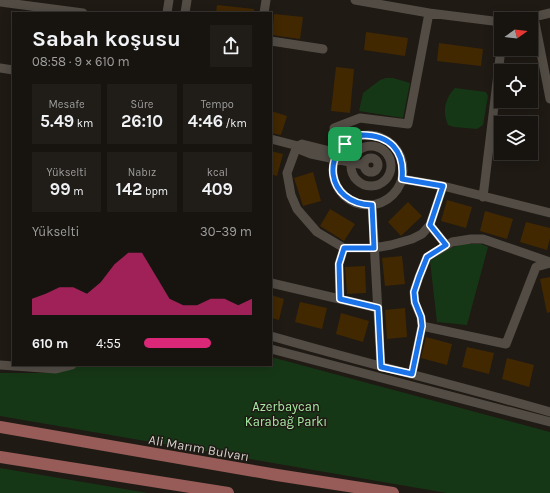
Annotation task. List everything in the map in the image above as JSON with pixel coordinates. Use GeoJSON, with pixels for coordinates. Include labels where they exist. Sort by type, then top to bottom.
{"type":"FeatureCollection","features":[{"type":"Feature","properties":{"kind":"main road","name":"Ali Marım Bulvarı"},"geometry":{"type":"LineString","coordinates":[[0,428],[393,493]]}},
{"type":"Feature","properties":{"kind":"main road"},"geometry":{"type":"LineString","coordinates":[[0,457],[228,493]]}},
{"type":"Feature","properties":{"kind":"street"},"geometry":{"type":"LineString","coordinates":[[167,12],[169,0]]}},
{"type":"Feature","properties":{"kind":"street"},"geometry":{"type":"LineString","coordinates":[[185,12],[187,0]]}},
{"type":"Feature","properties":{"kind":"street"},"geometry":{"type":"LineString","coordinates":[[264,12],[266,0]]}},
{"type":"Feature","properties":{"kind":"street"},"geometry":{"type":"LineString","coordinates":[[355,0],[429,13],[494,21]]}},
{"type":"Feature","properties":{"kind":"street"},"geometry":{"type":"LineString","coordinates":[[0,2],[75,12]]}},
{"type":"Feature","properties":{"kind":"street"},"geometry":{"type":"LineString","coordinates":[[334,128],[360,118],[408,124],[429,13]]}},
{"type":"Feature","properties":{"kind":"street"},"geometry":{"type":"LineString","coordinates":[[538,16],[550,13]]}},
{"type":"Feature","properties":{"kind":"street"},"geometry":{"type":"LineString","coordinates":[[272,41],[323,49]]}},
{"type":"Feature","properties":{"kind":"street"},"geometry":{"type":"LineString","coordinates":[[538,53],[550,99]]}},
{"type":"Feature","properties":{"kind":"street"},"geometry":{"type":"LineString","coordinates":[[483,197],[500,56]]}},
{"type":"Feature","properties":{"kind":"street"},"geometry":{"type":"LineString","coordinates":[[0,68],[12,70]]}},
{"type":"Feature","properties":{"kind":"street"},"geometry":{"type":"LineString","coordinates":[[362,135],[372,135],[382,138],[397,150],[402,163],[402,179],[399,186],[391,196],[380,203],[362,205],[353,202],[338,189],[334,180],[333,170],[336,156],[345,144],[353,138],[362,135]]}},
{"type":"Feature","properties":{"kind":"street"},"geometry":{"type":"LineString","coordinates":[[272,139],[297,146],[301,150],[336,156],[352,163],[364,165],[366,170],[371,172],[376,171],[378,166],[402,163]]}},
{"type":"Feature","properties":{"kind":"street"},"geometry":{"type":"LineString","coordinates":[[297,146],[287,173],[291,195],[297,209],[317,232],[344,248],[374,248],[391,245],[412,239],[422,234],[430,225],[443,186]]}},
{"type":"Feature","properties":{"kind":"street"},"geometry":{"type":"LineString","coordinates":[[373,147],[380,149],[386,154],[391,164],[390,171],[385,180],[379,184],[369,186],[359,182],[354,177],[352,163],[354,157],[359,151],[365,148],[373,147]]}},
{"type":"Feature","properties":{"kind":"street"},"geometry":{"type":"LineString","coordinates":[[402,179],[443,186],[550,213]]}},
{"type":"Feature","properties":{"kind":"street"},"geometry":{"type":"LineString","coordinates":[[372,205],[381,367]]}},
{"type":"Feature","properties":{"kind":"street"},"geometry":{"type":"LineString","coordinates":[[430,225],[446,245]]}},
{"type":"Feature","properties":{"kind":"street"},"geometry":{"type":"LineString","coordinates":[[412,374],[422,326],[421,317],[415,302],[414,292],[427,257],[452,242],[483,239],[550,262]]}},
{"type":"Feature","properties":{"kind":"street"},"geometry":{"type":"LineString","coordinates":[[340,299],[339,264],[344,248]]}},
{"type":"Feature","properties":{"kind":"street"},"geometry":{"type":"LineString","coordinates":[[422,326],[506,344],[536,267],[550,262]]}},
{"type":"Feature","properties":{"kind":"street"},"geometry":{"type":"LineString","coordinates":[[272,283],[378,308]]}},
{"type":"Feature","properties":{"kind":"street"},"geometry":{"type":"LineString","coordinates":[[272,336],[381,367],[489,394],[550,412]]}},
{"type":"Feature","properties":{"kind":"street"},"geometry":{"type":"LineString","coordinates":[[272,350],[550,422]]}},
{"type":"Feature","properties":{"kind":"street"},"geometry":{"type":"LineString","coordinates":[[0,365],[12,366]]}},
{"type":"Feature","properties":{"kind":"street"},"geometry":{"type":"LineString","coordinates":[[14,366],[56,369],[68,366]]}},
{"type":"Feature","properties":{"kind":"green space"},"geometry":{"type":"Polygon","coordinates":[[[393,78],[410,83],[403,118],[359,111],[363,93],[380,80],[393,78]]]}},
{"type":"Feature","properties":{"kind":"green space"},"geometry":{"type":"Polygon","coordinates":[[[455,88],[486,92],[488,96],[483,125],[477,129],[448,125],[445,110],[449,96],[455,88]]]}},
{"type":"Feature","properties":{"kind":"green space"},"geometry":{"type":"Polygon","coordinates":[[[463,244],[481,244],[488,247],[467,325],[437,322],[430,261],[445,250],[463,244]]]}},
{"type":"Feature","properties":{"kind":"green space","name":"Azerbaycan Karabağ Parkı"},"geometry":{"type":"Polygon","coordinates":[[[272,357],[550,432],[550,493],[447,493],[0,416],[0,373],[57,373],[75,366],[272,366],[272,357]]]}},
{"type":"Feature","properties":{"kind":"green space"},"geometry":{"type":"Polygon","coordinates":[[[0,468],[148,493],[0,493],[0,468]]]}},
{"type":"Feature","properties":{"kind":"building"},"geometry":{"type":"Polygon","coordinates":[[[217,5],[254,9],[254,12],[216,12],[217,5]]]}},
{"type":"Feature","properties":{"kind":"building"},"geometry":{"type":"Polygon","coordinates":[[[274,14],[303,17],[300,39],[272,35],[274,14]]]}},
{"type":"Feature","properties":{"kind":"building"},"geometry":{"type":"Polygon","coordinates":[[[366,32],[408,38],[405,56],[364,50],[366,32]]]}},
{"type":"Feature","properties":{"kind":"building"},"geometry":{"type":"Polygon","coordinates":[[[439,43],[483,49],[481,66],[437,61],[439,43]]]}},
{"type":"Feature","properties":{"kind":"building"},"geometry":{"type":"Polygon","coordinates":[[[336,67],[354,69],[350,113],[331,111],[336,67]]]}},
{"type":"Feature","properties":{"kind":"building"},"geometry":{"type":"Polygon","coordinates":[[[272,111],[287,116],[281,135],[272,133],[272,111]]]}},
{"type":"Feature","properties":{"kind":"building"},"geometry":{"type":"Polygon","coordinates":[[[272,151],[283,154],[277,176],[272,174],[272,151]]]}},
{"type":"Feature","properties":{"kind":"building"},"geometry":{"type":"Polygon","coordinates":[[[313,172],[321,201],[303,206],[294,178],[313,172]]]}},
{"type":"Feature","properties":{"kind":"building"},"geometry":{"type":"Polygon","coordinates":[[[447,200],[472,207],[466,228],[441,221],[447,200]]]}},
{"type":"Feature","properties":{"kind":"building"},"geometry":{"type":"Polygon","coordinates":[[[408,202],[422,216],[401,236],[388,222],[408,202]]]}},
{"type":"Feature","properties":{"kind":"building"},"geometry":{"type":"Polygon","coordinates":[[[330,209],[355,224],[344,241],[320,226],[330,209]]]}},
{"type":"Feature","properties":{"kind":"building"},"geometry":{"type":"Polygon","coordinates":[[[485,211],[513,219],[507,239],[480,231],[485,211]]]}},
{"type":"Feature","properties":{"kind":"building"},"geometry":{"type":"Polygon","coordinates":[[[526,222],[550,228],[550,238],[547,250],[520,242],[526,222]]]}},
{"type":"Feature","properties":{"kind":"building"},"geometry":{"type":"Polygon","coordinates":[[[402,256],[405,284],[385,286],[382,258],[402,256]]]}},
{"type":"Feature","properties":{"kind":"building"},"geometry":{"type":"Polygon","coordinates":[[[365,266],[366,293],[347,294],[345,267],[365,266]]]}},
{"type":"Feature","properties":{"kind":"building"},"geometry":{"type":"Polygon","coordinates":[[[550,277],[550,312],[547,313],[540,279],[550,277]]]}},
{"type":"Feature","properties":{"kind":"building"},"geometry":{"type":"Polygon","coordinates":[[[272,295],[284,299],[279,320],[272,318],[272,295]]]}},
{"type":"Feature","properties":{"kind":"building"},"geometry":{"type":"Polygon","coordinates":[[[300,302],[327,308],[322,329],[295,322],[300,302]]]}},
{"type":"Feature","properties":{"kind":"building"},"geometry":{"type":"Polygon","coordinates":[[[405,308],[407,337],[387,339],[385,310],[405,308]]]}},
{"type":"Feature","properties":{"kind":"building"},"geometry":{"type":"Polygon","coordinates":[[[341,313],[369,321],[363,342],[336,334],[341,313]]]}},
{"type":"Feature","properties":{"kind":"building"},"geometry":{"type":"Polygon","coordinates":[[[426,337],[452,344],[447,365],[421,358],[426,337]]]}},
{"type":"Feature","properties":{"kind":"building"},"geometry":{"type":"Polygon","coordinates":[[[467,347],[494,353],[489,374],[462,367],[467,347]]]}},
{"type":"Feature","properties":{"kind":"building"},"geometry":{"type":"Polygon","coordinates":[[[507,358],[534,365],[529,387],[502,379],[507,358]]]}},
{"type":"Feature","properties":{"kind":"route"},"geometry":{"type":"LineString","coordinates":[[362,135],[372,135],[382,138],[397,150],[403,169],[402,179],[443,186],[430,225],[446,245],[427,257],[414,292],[415,302],[421,317],[422,326],[412,374],[381,367],[378,308],[340,299],[339,264],[344,248],[374,248],[372,205],[362,205],[353,202],[338,189],[334,180],[333,170],[335,160],[338,151],[345,144],[353,138],[362,135]]}}]}
